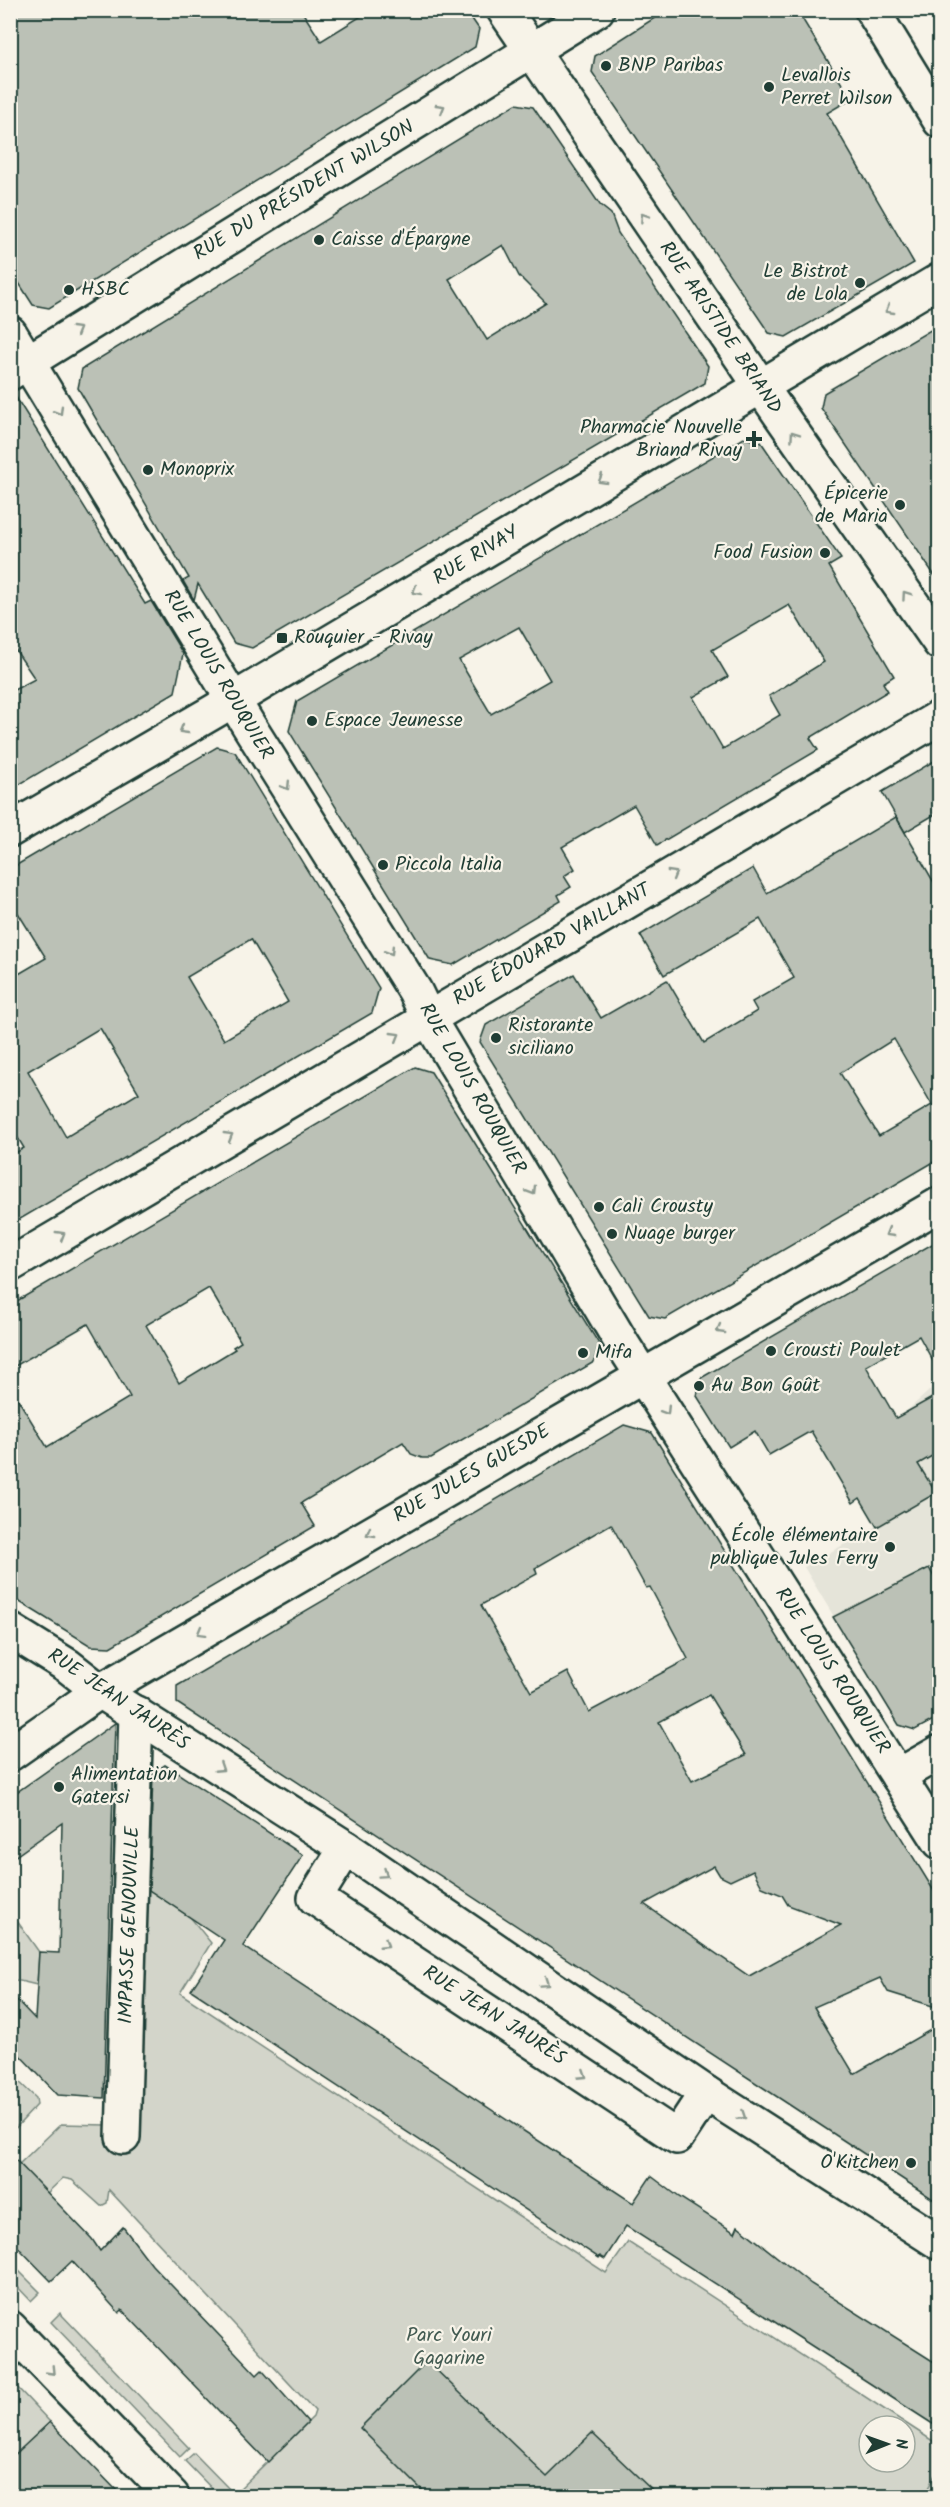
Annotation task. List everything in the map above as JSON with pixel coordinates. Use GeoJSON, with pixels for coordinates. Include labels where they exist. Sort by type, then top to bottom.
{"type":"FeatureCollection","features":[{"type":"Feature","properties":{"kind":"street","name":"RUE ARISTIDE BRIAND"},"geometry":{"type":"LineString","coordinates":[[504,10],[760,386],[939,643]]}},
{"type":"Feature","properties":{"kind":"street","name":"RUE DU PRÉSIDENT WILSON"},"geometry":{"type":"LineString","coordinates":[[19,367],[597,10]]}},
{"type":"Feature","properties":{"kind":"street"},"geometry":{"type":"LineString","coordinates":[[872,10],[939,121]]}},
{"type":"Feature","properties":{"kind":"street","name":"RUE RIVAY"},"geometry":{"type":"LineString","coordinates":[[10,830],[234,700],[939,280]]}},
{"type":"Feature","properties":{"kind":"street","name":"RUE LOUIS ROUQUIER"},"geometry":{"type":"LineString","coordinates":[[10,333],[19,367],[234,700],[415,992],[428,1018],[643,1375],[939,1842]]}},
{"type":"Feature","properties":{"kind":"street","name":"RUE ÉDOUARD VAILLANT"},"geometry":{"type":"LineString","coordinates":[[10,1265],[939,717]]}},
{"type":"Feature","properties":{"kind":"street","name":"RUE JULES GUESDE"},"geometry":{"type":"LineString","coordinates":[[10,1754],[100,1691],[939,1204]]}},
{"type":"Feature","properties":{"kind":"street","name":"RUE JEAN JAURÈS"},"geometry":{"type":"LineString","coordinates":[[10,1629],[68,1666],[100,1691],[346,1848],[706,2092],[939,2243]]}},
{"type":"Feature","properties":{"kind":"street","name":"IMPASSE GENOUVILLE"},"geometry":{"type":"LineString","coordinates":[[123,2137],[136,1713]]}},
{"type":"Feature","properties":{"kind":"street"},"geometry":{"type":"LineString","coordinates":[[898,1776],[939,1752]]}},
{"type":"Feature","properties":{"kind":"street","name":"RUE JEAN JAURÈS"},"geometry":{"type":"LineString","coordinates":[[346,1848],[315,1898],[678,2137],[706,2092]]}},
{"type":"Feature","properties":{"kind":"street"},"geometry":{"type":"LineString","coordinates":[[10,2328],[172,2496]]}},
{"type":"Feature","properties":{"kind":"shaded area","name":"École élémentaire publique Jules Ferry"},"geometry":{"type":"Polygon","coordinates":[[[939,1382],[939,1717],[915,1730],[899,1725],[804,1567],[935,1493],[918,1464],[900,1417],[939,1382]]]}},
{"type":"Feature","properties":{"kind":"green space","name":"Parc Youri Gagarine"},"geometry":{"type":"Polygon","coordinates":[[[118,1740],[151,1757],[147,1888],[191,1918],[211,1943],[180,1993],[606,2273],[628,2242],[892,2414],[857,2414],[857,2474],[917,2474],[917,2431],[939,2445],[939,2474],[935,2475],[924,2496],[219,2496],[185,2461],[194,2453],[234,2494],[313,2417],[315,2411],[109,2190],[107,2203],[101,2206],[72,2180],[63,2178],[45,2195],[17,2166],[61,2124],[107,2125],[118,1740]]]}},
{"type":"Feature","properties":{"kind":"green space"},"geometry":{"type":"Polygon","coordinates":[[[10,1911],[39,1952],[37,1985],[11,1979],[10,1911]]]}},
{"type":"Feature","properties":{"kind":"green space"},"geometry":{"type":"Polygon","coordinates":[[[16,2079],[36,2098],[37,2105],[11,2133],[11,2080],[16,2079]]]}},
{"type":"Feature","properties":{"kind":"green space"},"geometry":{"type":"Polygon","coordinates":[[[10,2262],[40,2292],[31,2301],[11,2280],[10,2262]]]}},
{"type":"Feature","properties":{"kind":"green space"},"geometry":{"type":"Polygon","coordinates":[[[60,2313],[189,2448],[180,2457],[51,2322],[60,2313]]]}},
{"type":"Feature","properties":{"kind":"green space"},"geometry":{"type":"Polygon","coordinates":[[[11,2384],[15,2385],[50,2422],[11,2459],[11,2384]]]}},
{"type":"Feature","properties":{"kind":"building"},"geometry":{"type":"Polygon","coordinates":[[[10,10],[301,10],[321,41],[371,10],[466,10],[479,29],[475,47],[49,308],[33,305],[10,269],[10,10]]]}},
{"type":"Feature","properties":{"kind":"building"},"geometry":{"type":"Polygon","coordinates":[[[667,10],[797,10],[851,99],[827,113],[914,263],[786,337],[769,333],[592,72],[595,56],[667,10]]]}},
{"type":"Feature","properties":{"kind":"building"},"geometry":{"type":"Polygon","coordinates":[[[516,104],[533,107],[600,205],[611,214],[618,233],[708,366],[705,383],[252,648],[234,643],[198,584],[194,600],[183,581],[189,578],[78,388],[82,369],[516,104]],[[503,245],[449,279],[487,340],[546,303],[519,276],[503,245]]]}},
{"type":"Feature","properties":{"kind":"building"},"geometry":{"type":"Polygon","coordinates":[[[939,325],[939,582],[821,408],[824,393],[939,325]]]}},
{"type":"Feature","properties":{"kind":"building"},"geometry":{"type":"Polygon","coordinates":[[[12,391],[145,604],[151,601],[183,654],[175,692],[10,790],[10,692],[35,679],[10,642],[12,391]]]}},
{"type":"Feature","properties":{"kind":"building"},"geometry":{"type":"Polygon","coordinates":[[[744,438],[761,442],[841,559],[829,566],[894,676],[883,683],[888,691],[810,738],[818,750],[657,845],[634,805],[562,847],[575,869],[564,876],[571,887],[558,895],[561,901],[453,965],[430,960],[289,731],[297,701],[744,438]],[[789,605],[712,650],[728,677],[693,697],[723,749],[780,715],[769,696],[824,662],[789,605]],[[519,627],[459,660],[491,714],[550,680],[519,627]]]}},
{"type":"Feature","properties":{"kind":"building"},"geometry":{"type":"Polygon","coordinates":[[[217,747],[235,752],[379,988],[372,1013],[10,1225],[10,1156],[24,1148],[10,1125],[10,979],[46,958],[10,900],[10,869],[217,747]],[[251,939],[187,977],[224,1040],[288,1002],[251,939]],[[100,1028],[28,1071],[66,1137],[139,1093],[100,1028]]]}},
{"type":"Feature","properties":{"kind":"building"},"geometry":{"type":"Polygon","coordinates":[[[939,758],[939,812],[905,832],[882,792],[939,758]]]}},
{"type":"Feature","properties":{"kind":"building"},"geometry":{"type":"Polygon","coordinates":[[[896,817],[939,891],[939,1159],[665,1319],[649,1316],[480,1042],[486,1025],[574,974],[601,1018],[667,980],[704,1043],[757,1011],[752,1002],[794,978],[760,919],[664,975],[640,935],[753,868],[767,893],[896,817]],[[894,1039],[840,1073],[879,1136],[932,1105],[894,1039]]]}},
{"type":"Feature","properties":{"kind":"building"},"geometry":{"type":"Polygon","coordinates":[[[415,1067],[431,1072],[599,1344],[594,1362],[431,1458],[411,1454],[403,1442],[301,1503],[315,1526],[110,1647],[91,1646],[10,1596],[10,1386],[47,1447],[130,1397],[88,1324],[10,1369],[10,1305],[415,1067]],[[209,1288],[146,1325],[179,1383],[235,1349],[233,1347],[241,1342],[209,1288]]]}},
{"type":"Feature","properties":{"kind":"building"},"geometry":{"type":"Polygon","coordinates":[[[939,1240],[939,1372],[919,1336],[866,1366],[896,1418],[939,1394],[939,1452],[918,1464],[936,1493],[877,1527],[860,1498],[853,1503],[811,1431],[769,1455],[755,1431],[729,1447],[697,1396],[701,1378],[939,1240]]]}},
{"type":"Feature","properties":{"kind":"building"},"geometry":{"type":"Polygon","coordinates":[[[624,1425],[652,1433],[939,1899],[939,2008],[888,1992],[880,1978],[814,2007],[854,2074],[939,2025],[939,2203],[177,1703],[177,1686],[624,1425]],[[611,1524],[535,1568],[537,1574],[481,1605],[531,1692],[568,1672],[589,1712],[688,1659],[650,1587],[646,1588],[611,1524]],[[709,1695],[659,1722],[692,1781],[746,1755],[709,1695]],[[714,1866],[644,1904],[749,1976],[841,1925],[788,1905],[782,1895],[762,1887],[753,1870],[730,1881],[720,1876],[714,1866]]]}},
{"type":"Feature","properties":{"kind":"building"},"geometry":{"type":"Polygon","coordinates":[[[929,1568],[939,1586],[939,1717],[915,1730],[899,1725],[833,1617],[929,1568]]]}},
{"type":"Feature","properties":{"kind":"building"},"geometry":{"type":"Polygon","coordinates":[[[115,1723],[104,2098],[58,2095],[10,2045],[10,1993],[35,2019],[39,1952],[59,1953],[62,1823],[10,1860],[10,1797],[115,1723]]]}},
{"type":"Feature","properties":{"kind":"building"},"geometry":{"type":"Polygon","coordinates":[[[165,1765],[303,1855],[243,1946],[633,2203],[651,2176],[735,2233],[738,2226],[811,2284],[939,2365],[939,2428],[626,2226],[605,2259],[600,2256],[599,2258],[191,1990],[224,1940],[149,1890],[153,1773],[165,1765]]]}},
{"type":"Feature","properties":{"kind":"building"},"geometry":{"type":"Polygon","coordinates":[[[10,2154],[92,2239],[100,2251],[123,2227],[152,2265],[257,2375],[262,2370],[308,2422],[268,2462],[122,2310],[119,2313],[72,2261],[51,2281],[10,2239],[10,2154]]]}},
{"type":"Feature","properties":{"kind":"building"},"geometry":{"type":"Polygon","coordinates":[[[427,2361],[547,2477],[592,2433],[658,2496],[428,2496],[360,2428],[427,2361]]]}},
{"type":"Feature","properties":{"kind":"building"},"geometry":{"type":"Polygon","coordinates":[[[50,2422],[122,2496],[10,2496],[10,2459],[50,2422]]]}},
{"type":"Feature","properties":{"kind":"place","name":"BNP Paribas"},"geometry":{"type":"Point","coordinates":[606,66]}},
{"type":"Feature","properties":{"kind":"place","name":"Levallois Perret Wilson"},"geometry":{"type":"Point","coordinates":[769,87]}},
{"type":"Feature","properties":{"kind":"place","name":"Caisse d'Épargne"},"geometry":{"type":"Point","coordinates":[319,240]}},
{"type":"Feature","properties":{"kind":"place","name":"Le Bistrot de Lola"},"geometry":{"type":"Point","coordinates":[860,283]}},
{"type":"Feature","properties":{"kind":"place","name":"HSBC"},"geometry":{"type":"Point","coordinates":[69,290]}},
{"type":"Feature","properties":{"kind":"place","name":"Pharmacie Nouvelle Briand Rivay"},"geometry":{"type":"Point","coordinates":[754,439]}},
{"type":"Feature","properties":{"kind":"place","name":"Monoprix"},"geometry":{"type":"Point","coordinates":[148,470]}},
{"type":"Feature","properties":{"kind":"place","name":"Épicerie de Maria"},"geometry":{"type":"Point","coordinates":[900,505]}},
{"type":"Feature","properties":{"kind":"place","name":"Food Fusion"},"geometry":{"type":"Point","coordinates":[825,553]}},
{"type":"Feature","properties":{"kind":"place","name":"Rouquier - Rivay"},"geometry":{"type":"Point","coordinates":[282,638]}},
{"type":"Feature","properties":{"kind":"place","name":"Espace Jeunesse"},"geometry":{"type":"Point","coordinates":[312,721]}},
{"type":"Feature","properties":{"kind":"place","name":"Piccola Italia"},"geometry":{"type":"Point","coordinates":[383,865]}},
{"type":"Feature","properties":{"kind":"place","name":"Ristorante siciliano"},"geometry":{"type":"Point","coordinates":[496,1038]}},
{"type":"Feature","properties":{"kind":"place","name":"Cali Crousty"},"geometry":{"type":"Point","coordinates":[599,1207]}},
{"type":"Feature","properties":{"kind":"place","name":"Nuage burger"},"geometry":{"type":"Point","coordinates":[612,1234]}},
{"type":"Feature","properties":{"kind":"place","name":"Crousti Poulet"},"geometry":{"type":"Point","coordinates":[771,1351]}},
{"type":"Feature","properties":{"kind":"place","name":"Mifa"},"geometry":{"type":"Point","coordinates":[583,1353]}},
{"type":"Feature","properties":{"kind":"place","name":"Au Bon Goût"},"geometry":{"type":"Point","coordinates":[699,1386]}},
{"type":"Feature","properties":{"kind":"place","name":"École élémentaire publique Jules Ferry"},"geometry":{"type":"Point","coordinates":[890,1547]}},
{"type":"Feature","properties":{"kind":"place","name":"Alimentation Gatersi"},"geometry":{"type":"Point","coordinates":[59,1787]}},
{"type":"Feature","properties":{"kind":"place","name":"O'Kitchen"},"geometry":{"type":"Point","coordinates":[911,2163]}}]}
